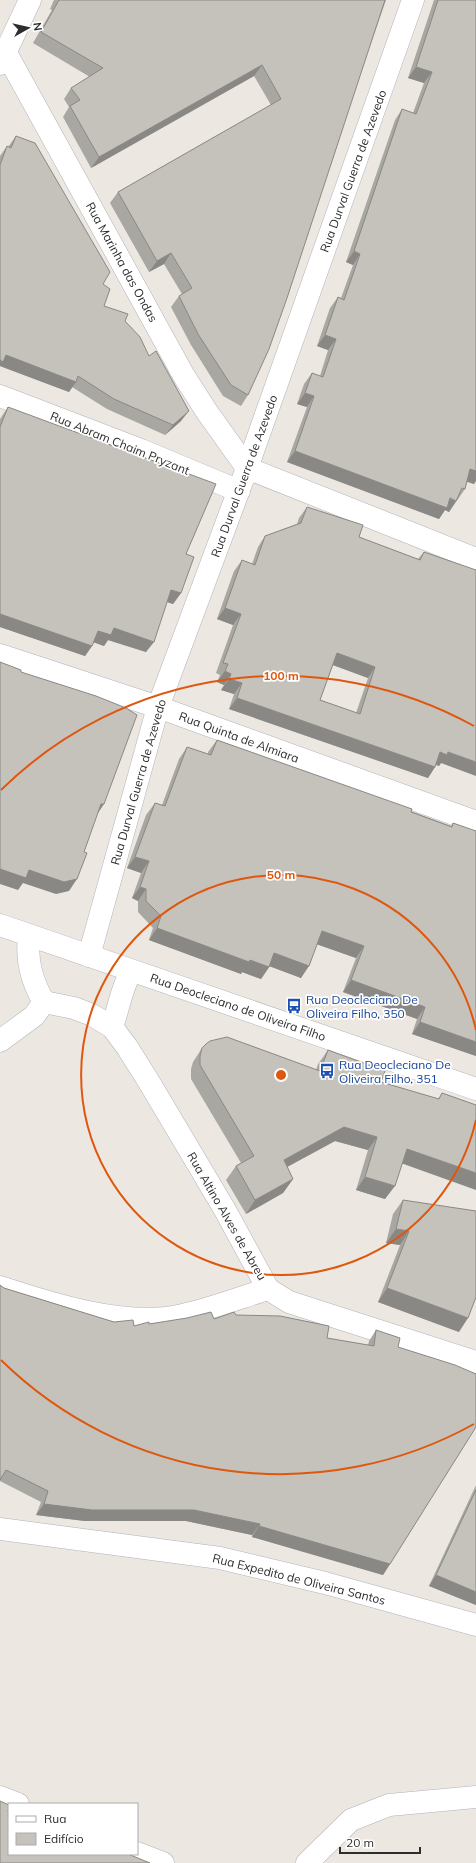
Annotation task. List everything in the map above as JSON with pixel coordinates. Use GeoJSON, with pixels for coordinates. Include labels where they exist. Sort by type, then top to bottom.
{"type":"FeatureCollection","features":[{"type":"Feature","properties":{"kind":"street"},"geometry":{"type":"LineString","coordinates":[[3,57],[30,0]]}},
{"type":"Feature","properties":{"kind":"street","name":"Rua Durval Guerra de Azevedo"},"geometry":{"type":"LineString","coordinates":[[89,956],[158,707],[247,468],[413,0]]}},
{"type":"Feature","properties":{"kind":"street","name":"Rua Marinha das Ondas"},"geometry":{"type":"LineString","coordinates":[[3,57],[184,376],[207,412],[247,468]]}},
{"type":"Feature","properties":{"kind":"street","name":"Rua Abram Chaim Pryzant"},"geometry":{"type":"LineString","coordinates":[[0,396],[141,450],[239,490]]}},
{"type":"Feature","properties":{"kind":"street"},"geometry":{"type":"LineString","coordinates":[[247,468],[476,559]]}},
{"type":"Feature","properties":{"kind":"street","name":"Rua Quinta de Almiara"},"geometry":{"type":"LineString","coordinates":[[0,655],[158,707],[476,822]]}},
{"type":"Feature","properties":{"kind":"street","name":"Rua Deocleciano de Oliveira Filho"},"geometry":{"type":"LineString","coordinates":[[0,925],[476,1089]]}},
{"type":"Feature","properties":{"kind":"street"},"geometry":{"type":"LineString","coordinates":[[29,936],[27,951],[29,964],[36,989],[44,1002],[74,1008],[92,1015],[112,1027],[118,1010],[122,988],[131,970]]}},
{"type":"Feature","properties":{"kind":"street"},"geometry":{"type":"LineString","coordinates":[[0,1041],[34,1016],[44,1002]]}},
{"type":"Feature","properties":{"kind":"street","name":"Rua Altino Alves de Abreu"},"geometry":{"type":"LineString","coordinates":[[112,1027],[127,1047],[149,1082],[225,1210],[268,1289],[289,1302],[476,1362]]}},
{"type":"Feature","properties":{"kind":"street"},"geometry":{"type":"LineString","coordinates":[[0,1287],[56,1305],[144,1319],[178,1316],[268,1289]]}},
{"type":"Feature","properties":{"kind":"street","name":"Rua Expedito de Oliveira Santos"},"geometry":{"type":"LineString","coordinates":[[0,1529],[220,1558],[325,1583],[476,1625]]}},
{"type":"Feature","properties":{"kind":"street"},"geometry":{"type":"LineString","coordinates":[[0,1797],[15,1803]]}},
{"type":"Feature","properties":{"kind":"street"},"geometry":{"type":"LineString","coordinates":[[307,1863],[351,1820],[389,1805],[476,1797]]}},
{"type":"Feature","properties":{"kind":"street"},"geometry":{"type":"LineString","coordinates":[[138,1853],[163,1863]]}},
{"type":"Feature","properties":{"kind":"building"},"geometry":{"type":"Polygon","coordinates":[[[59,0],[385,0],[287,298],[269,349],[248,395],[231,385],[198,334],[179,296],[192,288],[171,253],[157,261],[118,192],[281,99],[262,65],[99,157],[70,106],[80,100],[71,88],[103,68],[41,32],[59,0]]]}},
{"type":"Feature","properties":{"kind":"building"},"geometry":{"type":"Polygon","coordinates":[[[438,0],[476,0],[476,471],[470,469],[465,489],[462,488],[456,501],[450,498],[447,508],[295,451],[314,396],[305,393],[312,373],[323,377],[336,339],[325,335],[338,297],[344,300],[360,254],[354,251],[402,109],[416,114],[432,72],[416,67],[438,0]]]}},
{"type":"Feature","properties":{"kind":"building"},"geometry":{"type":"Polygon","coordinates":[[[16,136],[35,143],[110,272],[103,284],[110,289],[104,306],[128,314],[125,321],[140,337],[149,356],[156,351],[189,411],[173,425],[114,399],[78,376],[76,382],[6,355],[3,362],[0,360],[0,165],[7,146],[11,148],[16,136]]]}},
{"type":"Feature","properties":{"kind":"building"},"geometry":{"type":"Polygon","coordinates":[[[8,407],[216,484],[186,554],[194,557],[181,593],[171,590],[154,642],[114,628],[111,635],[98,631],[92,646],[0,614],[0,427],[8,407]]]}},
{"type":"Feature","properties":{"kind":"building"},"geometry":{"type":"Polygon","coordinates":[[[307,507],[363,525],[359,537],[420,560],[424,552],[476,570],[476,762],[448,752],[447,755],[440,752],[435,767],[237,698],[242,683],[229,679],[231,674],[225,671],[228,664],[223,663],[241,614],[225,608],[242,560],[255,565],[265,536],[301,523],[307,507]],[[337,653],[320,700],[360,714],[375,667],[337,653]]]}},
{"type":"Feature","properties":{"kind":"building"},"geometry":{"type":"Polygon","coordinates":[[[0,662],[21,670],[21,672],[96,696],[126,708],[137,715],[104,804],[101,804],[84,852],[87,853],[77,879],[64,882],[29,870],[26,878],[0,869],[0,662]]]}},
{"type":"Feature","properties":{"kind":"building"},"geometry":{"type":"Polygon","coordinates":[[[217,740],[412,809],[411,812],[452,827],[453,823],[476,831],[476,1042],[420,1022],[425,1007],[351,980],[364,946],[322,931],[309,966],[274,953],[269,967],[250,960],[249,962],[157,928],[161,916],[146,901],[146,889],[140,887],[149,861],[135,857],[155,803],[165,806],[187,747],[211,755],[217,740]]]}},
{"type":"Feature","properties":{"kind":"building"},"geometry":{"type":"Polygon","coordinates":[[[227,1037],[320,1071],[328,1050],[385,1071],[381,1082],[439,1099],[442,1093],[476,1105],[476,1173],[407,1149],[395,1186],[365,1177],[377,1137],[344,1127],[284,1160],[293,1179],[255,1200],[236,1166],[254,1156],[200,1065],[202,1048],[210,1041],[227,1037]]]}},
{"type":"Feature","properties":{"kind":"building"},"geometry":{"type":"Polygon","coordinates":[[[403,1200],[476,1211],[476,1297],[468,1318],[387,1288],[409,1231],[396,1229],[403,1200]]]}},
{"type":"Feature","properties":{"kind":"building"},"geometry":{"type":"Polygon","coordinates":[[[0,1285],[4,1288],[114,1322],[133,1320],[134,1326],[149,1322],[149,1324],[187,1318],[211,1312],[214,1319],[234,1312],[236,1315],[280,1316],[329,1326],[327,1338],[374,1346],[376,1330],[400,1338],[398,1347],[455,1365],[476,1374],[476,1427],[390,1564],[259,1526],[260,1524],[194,1510],[92,1510],[44,1504],[48,1491],[6,1470],[0,1480],[0,1285]]]}},
{"type":"Feature","properties":{"kind":"building"},"geometry":{"type":"Polygon","coordinates":[[[476,1490],[476,1592],[436,1575],[476,1490]]]}},
{"type":"Feature","properties":{"kind":"building"},"geometry":{"type":"Polygon","coordinates":[[[0,1801],[8,1805],[8,1855],[130,1855],[150,1863],[0,1863],[0,1801]]]}},
{"type":"Feature","properties":{"kind":"place","name":"Rua Deocleciano De Oliveira Filho, 350"},"geometry":{"type":"Point","coordinates":[294,1006]}},
{"type":"Feature","properties":{"kind":"place","name":"Rua Deocleciano De Oliveira Filho, 351"},"geometry":{"type":"Point","coordinates":[327,1071]}}]}
